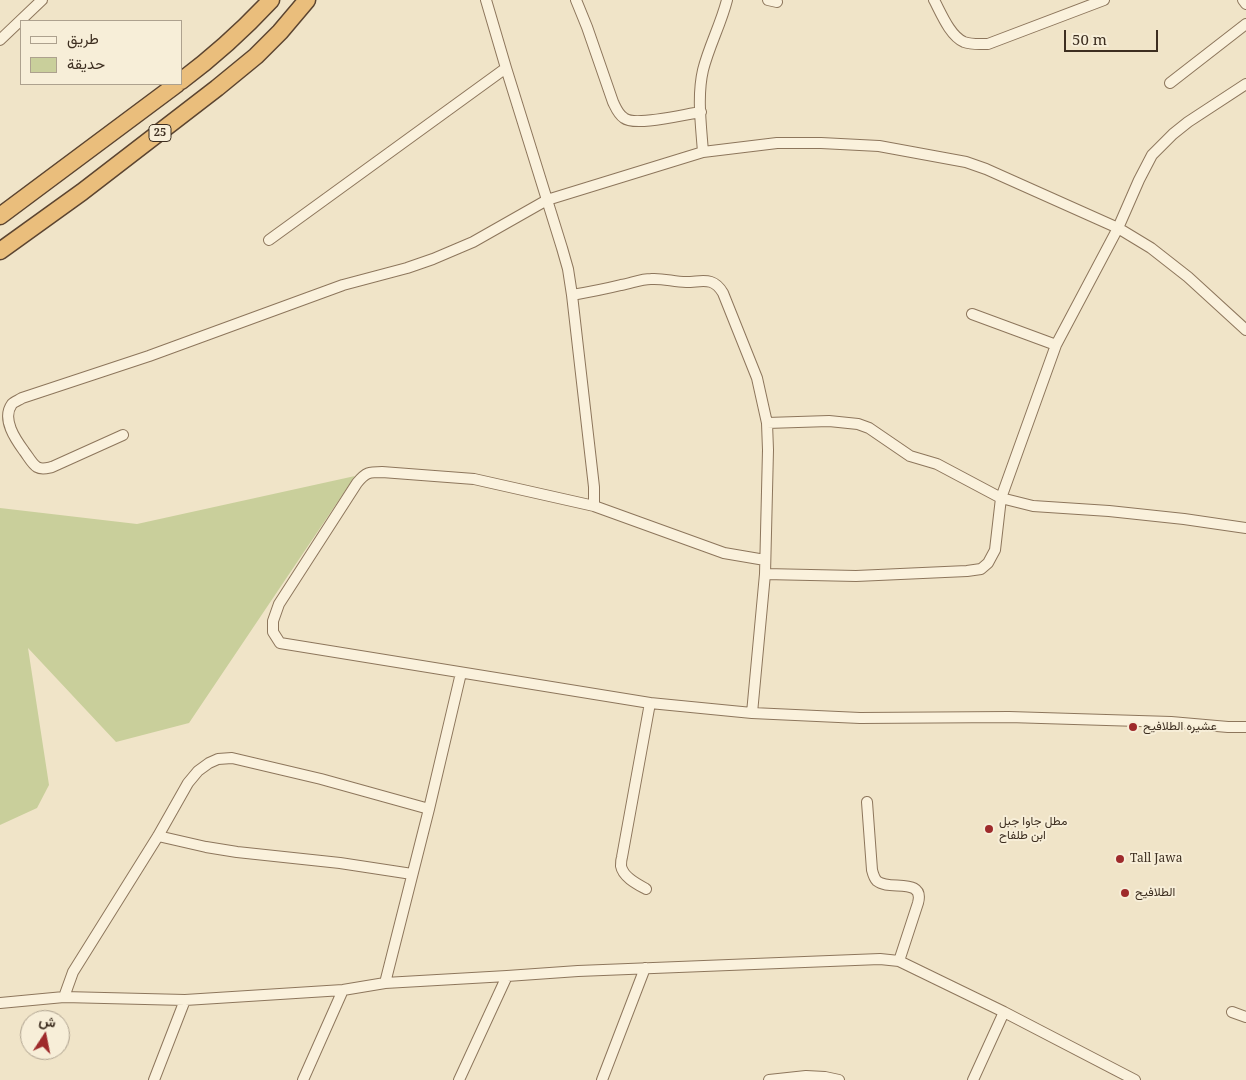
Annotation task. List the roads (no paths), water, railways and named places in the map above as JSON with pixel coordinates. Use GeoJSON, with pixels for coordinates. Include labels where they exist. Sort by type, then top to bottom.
{"type":"FeatureCollection","features":[{"type":"Feature","properties":{"kind":"highway"},"geometry":{"type":"LineString","coordinates":[[182,80],[199,68],[271,0]]}},
{"type":"Feature","properties":{"kind":"highway","name":"25"},"geometry":{"type":"LineString","coordinates":[[0,251],[82,192],[217,88],[256,56],[280,32],[307,0]]}},
{"type":"Feature","properties":{"kind":"highway","name":"25"},"geometry":{"type":"LineString","coordinates":[[0,216],[176,85]]}},
{"type":"Feature","properties":{"kind":"street"},"geometry":{"type":"LineString","coordinates":[[21,20],[42,0]]}},
{"type":"Feature","properties":{"kind":"street"},"geometry":{"type":"LineString","coordinates":[[486,0],[568,269],[594,487],[594,506]]}},
{"type":"Feature","properties":{"kind":"street"},"geometry":{"type":"LineString","coordinates":[[576,0],[613,102],[618,113],[625,120],[640,122],[700,112]]}},
{"type":"Feature","properties":{"kind":"street"},"geometry":{"type":"LineString","coordinates":[[703,152],[700,97],[703,70],[727,0]]}},
{"type":"Feature","properties":{"kind":"street"},"geometry":{"type":"LineString","coordinates":[[934,0],[946,24],[958,38],[973,44],[988,44],[1104,0]]}},
{"type":"Feature","properties":{"kind":"street"},"geometry":{"type":"LineString","coordinates":[[1243,0],[1246,4]]}},
{"type":"Feature","properties":{"kind":"street"},"geometry":{"type":"LineString","coordinates":[[0,40],[20,21]]}},
{"type":"Feature","properties":{"kind":"street"},"geometry":{"type":"LineString","coordinates":[[1170,83],[1246,24]]}},
{"type":"Feature","properties":{"kind":"street"},"geometry":{"type":"LineString","coordinates":[[269,240],[506,68]]}},
{"type":"Feature","properties":{"kind":"street"},"geometry":{"type":"LineString","coordinates":[[765,574],[856,576],[967,571],[981,569],[988,563],[995,550],[1001,498],[1056,345],[1118,228],[1152,155],[1188,122],[1246,84]]}},
{"type":"Feature","properties":{"kind":"street"},"geometry":{"type":"LineString","coordinates":[[123,435],[52,467],[38,468],[15,439],[9,425],[8,414],[12,404],[22,398],[149,356],[343,285],[433,259],[473,242],[547,200],[703,152],[777,144],[820,143],[879,146],[966,162],[986,169],[1118,228],[1151,248],[1188,277],[1246,330]]}},
{"type":"Feature","properties":{"kind":"street"},"geometry":{"type":"LineString","coordinates":[[572,295],[636,280],[653,278],[685,282],[707,281],[719,286],[723,293],[757,378],[767,423],[765,574],[752,713]]}},
{"type":"Feature","properties":{"kind":"street"},"geometry":{"type":"LineString","coordinates":[[972,314],[1056,345]]}},
{"type":"Feature","properties":{"kind":"street"},"geometry":{"type":"LineString","coordinates":[[767,423],[829,421],[858,424],[869,428],[910,456],[937,464],[1001,498],[1033,506],[1109,511],[1246,528]]}},
{"type":"Feature","properties":{"kind":"street"},"geometry":{"type":"LineString","coordinates":[[765,560],[724,553],[594,506],[474,479],[371,472],[364,474],[357,483],[279,604],[273,622],[274,632],[280,643],[650,703],[752,713],[860,718],[1009,716],[1171,722],[1246,727]]}},
{"type":"Feature","properties":{"kind":"street"},"geometry":{"type":"LineString","coordinates":[[385,983],[461,673]]}},
{"type":"Feature","properties":{"kind":"street"},"geometry":{"type":"LineString","coordinates":[[646,889],[629,879],[621,866],[650,703]]}},
{"type":"Feature","properties":{"kind":"street"},"geometry":{"type":"LineString","coordinates":[[64,997],[73,972],[158,836],[188,783],[198,771],[209,763],[232,758],[321,779],[429,809]]}},
{"type":"Feature","properties":{"kind":"street"},"geometry":{"type":"LineString","coordinates":[[867,802],[872,870],[875,878],[878,882],[884,884],[912,887],[917,890],[920,897],[899,961]]}},
{"type":"Feature","properties":{"kind":"street"},"geometry":{"type":"LineString","coordinates":[[158,836],[238,852],[340,863],[412,874]]}},
{"type":"Feature","properties":{"kind":"street"},"geometry":{"type":"LineString","coordinates":[[0,1003],[64,997],[185,1000],[343,990],[385,983],[578,970],[880,959],[899,961],[1004,1012],[1122,1077],[1135,1080]]}},
{"type":"Feature","properties":{"kind":"street"},"geometry":{"type":"LineString","coordinates":[[602,1080],[645,968]]}},
{"type":"Feature","properties":{"kind":"street"},"geometry":{"type":"LineString","coordinates":[[459,1080],[506,976]]}},
{"type":"Feature","properties":{"kind":"street"},"geometry":{"type":"LineString","coordinates":[[303,1080],[343,990]]}},
{"type":"Feature","properties":{"kind":"street"},"geometry":{"type":"LineString","coordinates":[[154,1080],[185,1000]]}},
{"type":"Feature","properties":{"kind":"street"},"geometry":{"type":"LineString","coordinates":[[973,1080],[1004,1012]]}},
{"type":"Feature","properties":{"kind":"street"},"geometry":{"type":"LineString","coordinates":[[1232,1012],[1246,1018]]}},
{"type":"Feature","properties":{"kind":"street"},"geometry":{"type":"LineString","coordinates":[[768,1080],[806,1076],[839,1080]]}},
{"type":"Feature","properties":{"kind":"place","name":"عشيره الطلافيح"},"geometry":{"type":"Point","coordinates":[1133,727]}},
{"type":"Feature","properties":{"kind":"place","name":"مطل جاوا جبل ابن طلفاح"},"geometry":{"type":"Point","coordinates":[989,829]}},
{"type":"Feature","properties":{"kind":"place","name":"Tall Jawa"},"geometry":{"type":"Point","coordinates":[1120,859]}},
{"type":"Feature","properties":{"kind":"place","name":"الطلافيح"},"geometry":{"type":"Point","coordinates":[1125,893]}}]}
